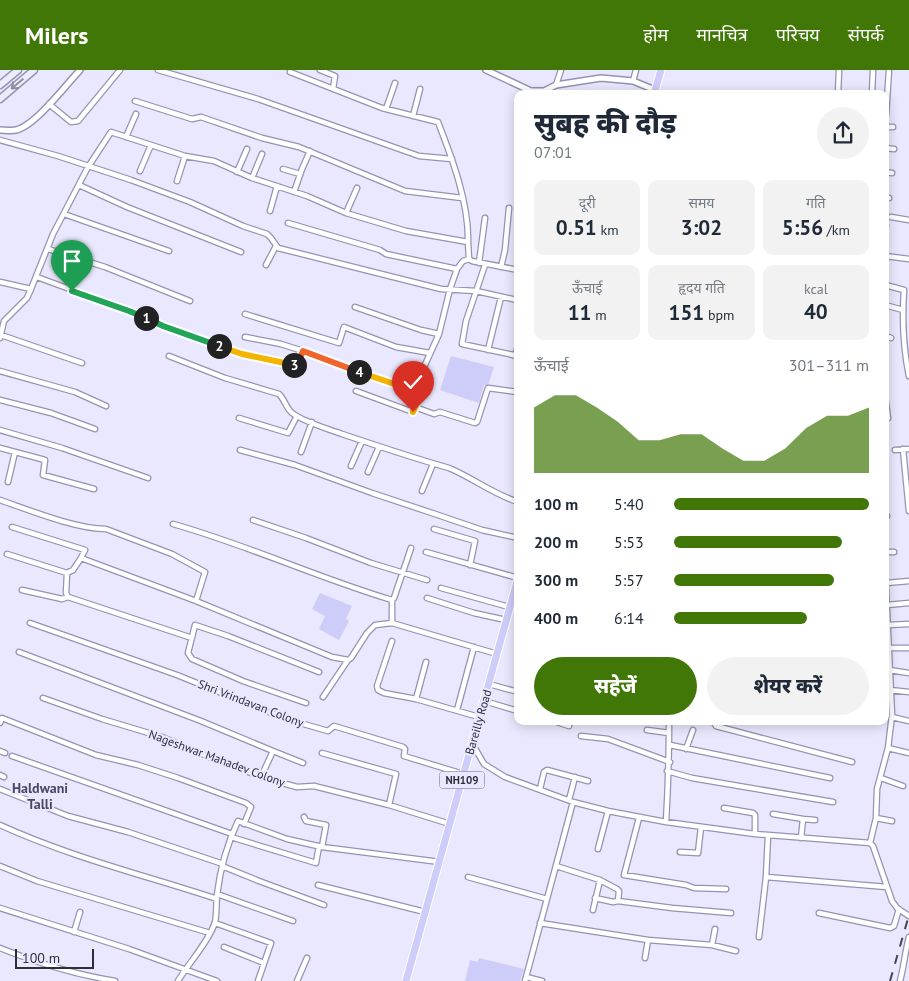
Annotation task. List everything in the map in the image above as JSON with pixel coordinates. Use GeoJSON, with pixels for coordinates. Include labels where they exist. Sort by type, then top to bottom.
{"type":"FeatureCollection","features":[{"type":"Feature","properties":{"kind":"highway"},"geometry":{"type":"LineString","coordinates":[[656,90],[661,70]]}},
{"type":"Feature","properties":{"kind":"highway","name":"Bareilly Road"},"geometry":{"type":"LineString","coordinates":[[406,981],[514,591]]}},
{"type":"Feature","properties":{"kind":"main road"},"geometry":{"type":"LineString","coordinates":[[0,85],[18,70]]}},
{"type":"Feature","properties":{"kind":"main road"},"geometry":{"type":"LineString","coordinates":[[0,99],[34,70]]}},
{"type":"Feature","properties":{"kind":"street"},"geometry":{"type":"LineString","coordinates":[[0,130],[17,130],[25,126],[49,104],[80,70]]}},
{"type":"Feature","properties":{"kind":"street"},"geometry":{"type":"LineString","coordinates":[[49,104],[71,122],[78,121],[120,70]]}},
{"type":"Feature","properties":{"kind":"street"},"geometry":{"type":"LineString","coordinates":[[158,70],[258,99],[419,156],[452,159]]}},
{"type":"Feature","properties":{"kind":"street"},"geometry":{"type":"LineString","coordinates":[[320,70],[335,76],[333,89]]}},
{"type":"Feature","properties":{"kind":"street"},"geometry":{"type":"LineString","coordinates":[[486,70],[529,90]]}},
{"type":"Feature","properties":{"kind":"street"},"geometry":{"type":"LineString","coordinates":[[556,86],[561,70]]}},
{"type":"Feature","properties":{"kind":"street"},"geometry":{"type":"LineString","coordinates":[[633,81],[636,70]]}},
{"type":"Feature","properties":{"kind":"street"},"geometry":{"type":"LineString","coordinates":[[838,90],[839,70]]}},
{"type":"Feature","properties":{"kind":"street"},"geometry":{"type":"LineString","coordinates":[[872,90],[873,70]]}},
{"type":"Feature","properties":{"kind":"street"},"geometry":{"type":"LineString","coordinates":[[888,90],[890,70]]}},
{"type":"Feature","properties":{"kind":"street"},"geometry":{"type":"LineString","coordinates":[[290,72],[386,109],[438,122],[452,159],[462,198],[468,231],[469,259]]}},
{"type":"Feature","properties":{"kind":"street"},"geometry":{"type":"LineString","coordinates":[[546,90],[556,86],[601,78],[633,81],[651,90]]}},
{"type":"Feature","properties":{"kind":"street"},"geometry":{"type":"LineString","coordinates":[[386,109],[395,83]]}},
{"type":"Feature","properties":{"kind":"street"},"geometry":{"type":"LineString","coordinates":[[413,116],[420,89]]}},
{"type":"Feature","properties":{"kind":"street"},"geometry":{"type":"LineString","coordinates":[[135,101],[192,119],[202,117],[280,144],[299,147],[405,191],[462,198]]}},
{"type":"Feature","properties":{"kind":"street"},"geometry":{"type":"LineString","coordinates":[[126,137],[136,114]]}},
{"type":"Feature","properties":{"kind":"street"},"geometry":{"type":"LineString","coordinates":[[82,363],[0,336],[2,320],[26,298],[64,214],[88,168],[111,132],[186,156],[214,161],[252,178],[332,206],[346,213],[406,231],[468,242]]}},
{"type":"Feature","properties":{"kind":"street"},"geometry":{"type":"LineString","coordinates":[[0,140],[58,156],[190,202],[243,226],[267,234],[278,248],[450,290],[476,291],[514,299]]}},
{"type":"Feature","properties":{"kind":"street"},"geometry":{"type":"LineString","coordinates":[[140,171],[151,145]]}},
{"type":"Feature","properties":{"kind":"street"},"geometry":{"type":"LineString","coordinates":[[889,148],[894,149]]}},
{"type":"Feature","properties":{"kind":"street"},"geometry":{"type":"LineString","coordinates":[[237,172],[247,149]]}},
{"type":"Feature","properties":{"kind":"street"},"geometry":{"type":"LineString","coordinates":[[294,192],[310,151]]}},
{"type":"Feature","properties":{"kind":"street"},"geometry":{"type":"LineString","coordinates":[[252,178],[262,154]]}},
{"type":"Feature","properties":{"kind":"street"},"geometry":{"type":"LineString","coordinates":[[177,181],[186,156]]}},
{"type":"Feature","properties":{"kind":"street"},"geometry":{"type":"LineString","coordinates":[[283,169],[300,174]]}},
{"type":"Feature","properties":{"kind":"street"},"geometry":{"type":"LineString","coordinates":[[79,185],[127,207],[241,252]]}},
{"type":"Feature","properties":{"kind":"street"},"geometry":{"type":"LineString","coordinates":[[270,212],[276,186]]}},
{"type":"Feature","properties":{"kind":"street"},"geometry":{"type":"LineString","coordinates":[[346,213],[357,188]]}},
{"type":"Feature","properties":{"kind":"street"},"geometry":{"type":"LineString","coordinates":[[501,267],[509,208]]}},
{"type":"Feature","properties":{"kind":"street"},"geometry":{"type":"LineString","coordinates":[[64,214],[168,251]]}},
{"type":"Feature","properties":{"kind":"street"},"geometry":{"type":"LineString","coordinates":[[891,217],[909,220]]}},
{"type":"Feature","properties":{"kind":"street"},"geometry":{"type":"LineString","coordinates":[[479,263],[485,218]]}},
{"type":"Feature","properties":{"kind":"street"},"geometry":{"type":"LineString","coordinates":[[288,223],[380,250],[386,254],[457,269]]}},
{"type":"Feature","properties":{"kind":"street"},"geometry":{"type":"LineString","coordinates":[[266,265],[276,246]]}},
{"type":"Feature","properties":{"kind":"street"},"geometry":{"type":"LineString","coordinates":[[48,249],[105,267],[190,301]]}},
{"type":"Feature","properties":{"kind":"street"},"geometry":{"type":"LineString","coordinates":[[889,256],[909,259]]}},
{"type":"Feature","properties":{"kind":"street"},"geometry":{"type":"LineString","coordinates":[[356,391],[412,412],[420,394],[418,392],[424,367],[439,334],[457,269],[463,261],[469,259],[485,265],[514,269]]}},
{"type":"Feature","properties":{"kind":"street"},"geometry":{"type":"LineString","coordinates":[[485,265],[466,321],[462,344],[514,356]]}},
{"type":"Feature","properties":{"kind":"street"},"geometry":{"type":"LineString","coordinates":[[37,277],[129,311],[163,326],[242,354],[296,366],[303,351]]}},
{"type":"Feature","properties":{"kind":"street"},"geometry":{"type":"LineString","coordinates":[[0,282],[31,289]]}},
{"type":"Feature","properties":{"kind":"street"},"geometry":{"type":"LineString","coordinates":[[889,285],[904,290],[902,310],[909,376]]}},
{"type":"Feature","properties":{"kind":"street"},"geometry":{"type":"LineString","coordinates":[[488,350],[501,296]]}},
{"type":"Feature","properties":{"kind":"street"},"geometry":{"type":"LineString","coordinates":[[889,306],[902,310]]}},
{"type":"Feature","properties":{"kind":"street"},"geometry":{"type":"LineString","coordinates":[[354,307],[421,330],[439,334]]}},
{"type":"Feature","properties":{"kind":"street"},"geometry":{"type":"LineString","coordinates":[[245,314],[339,343],[344,327],[396,347],[430,353]]}},
{"type":"Feature","properties":{"kind":"street"},"geometry":{"type":"LineString","coordinates":[[245,337],[281,344],[370,377],[418,392]]}},
{"type":"Feature","properties":{"kind":"street"},"geometry":{"type":"LineString","coordinates":[[169,356],[225,378],[279,394],[284,398],[289,409],[297,416],[362,441],[460,473],[495,493],[514,500]]}},
{"type":"Feature","properties":{"kind":"street"},"geometry":{"type":"LineString","coordinates":[[0,371],[75,392],[106,406]]}},
{"type":"Feature","properties":{"kind":"street"},"geometry":{"type":"LineString","coordinates":[[415,407],[434,414],[440,412],[475,423],[477,422],[488,388],[514,391]]}},
{"type":"Feature","properties":{"kind":"street"},"geometry":{"type":"LineString","coordinates":[[0,400],[51,413],[95,429]]}},
{"type":"Feature","properties":{"kind":"street"},"geometry":{"type":"LineString","coordinates":[[239,418],[288,433],[297,416]]}},
{"type":"Feature","properties":{"kind":"street"},"geometry":{"type":"LineString","coordinates":[[301,452],[312,422]]}},
{"type":"Feature","properties":{"kind":"street"},"geometry":{"type":"LineString","coordinates":[[0,430],[62,448],[148,478]]}},
{"type":"Feature","properties":{"kind":"street"},"geometry":{"type":"LineString","coordinates":[[351,466],[362,441]]}},
{"type":"Feature","properties":{"kind":"street"},"geometry":{"type":"LineString","coordinates":[[368,472],[380,447]]}},
{"type":"Feature","properties":{"kind":"street"},"geometry":{"type":"LineString","coordinates":[[0,448],[45,460],[43,475],[94,489]]}},
{"type":"Feature","properties":{"kind":"street"},"geometry":{"type":"LineString","coordinates":[[903,449],[909,511]]}},
{"type":"Feature","properties":{"kind":"street"},"geometry":{"type":"LineString","coordinates":[[895,450],[909,449]]}},
{"type":"Feature","properties":{"kind":"street"},"geometry":{"type":"LineString","coordinates":[[240,450],[295,465],[482,530],[514,537]]}},
{"type":"Feature","properties":{"kind":"street"},"geometry":{"type":"LineString","coordinates":[[8,482],[15,452]]}},
{"type":"Feature","properties":{"kind":"street"},"geometry":{"type":"LineString","coordinates":[[422,491],[433,464]]}},
{"type":"Feature","properties":{"kind":"street"},"geometry":{"type":"LineString","coordinates":[[0,500],[96,529],[106,528],[172,554],[203,570],[205,574],[196,601]]}},
{"type":"Feature","properties":{"kind":"street"},"geometry":{"type":"LineString","coordinates":[[253,520],[371,563],[427,580]]}},
{"type":"Feature","properties":{"kind":"street"},"geometry":{"type":"LineString","coordinates":[[173,524],[210,534],[365,592],[392,600]]}},
{"type":"Feature","properties":{"kind":"street"},"geometry":{"type":"LineString","coordinates":[[7,554],[67,573],[73,570],[85,550],[12,528]]}},
{"type":"Feature","properties":{"kind":"street"},"geometry":{"type":"LineString","coordinates":[[434,529],[474,540],[470,565]]}},
{"type":"Feature","properties":{"kind":"street"},"geometry":{"type":"LineString","coordinates":[[392,623],[392,600],[411,548]]}},
{"type":"Feature","properties":{"kind":"street"},"geometry":{"type":"LineString","coordinates":[[426,552],[514,580]]}},
{"type":"Feature","properties":{"kind":"street"},"geometry":{"type":"LineString","coordinates":[[889,552],[894,552]]}},
{"type":"Feature","properties":{"kind":"street"},"geometry":{"type":"LineString","coordinates":[[81,558],[196,601],[332,657],[348,660]]}},
{"type":"Feature","properties":{"kind":"street"},"geometry":{"type":"LineString","coordinates":[[67,573],[66,593],[68,597]]}},
{"type":"Feature","properties":{"kind":"street"},"geometry":{"type":"LineString","coordinates":[[889,582],[909,581]]}},
{"type":"Feature","properties":{"kind":"street"},"geometry":{"type":"LineString","coordinates":[[441,588],[471,598],[509,607]]}},
{"type":"Feature","properties":{"kind":"street"},"geometry":{"type":"LineString","coordinates":[[22,590],[62,600],[68,597],[192,638]]}},
{"type":"Feature","properties":{"kind":"street"},"geometry":{"type":"LineString","coordinates":[[427,598],[474,613],[506,620]]}},
{"type":"Feature","properties":{"kind":"street"},"geometry":{"type":"LineString","coordinates":[[889,605],[909,603]]}},
{"type":"Feature","properties":{"kind":"street","name":"Shri Vrindavan Colony"},"geometry":{"type":"LineString","coordinates":[[30,622],[177,675],[286,719],[328,731],[334,726],[403,747],[405,749],[404,756],[463,774]]}},
{"type":"Feature","properties":{"kind":"street"},"geometry":{"type":"LineString","coordinates":[[322,697],[351,658],[367,632],[375,625],[392,623],[497,654]]}},
{"type":"Feature","properties":{"kind":"street"},"geometry":{"type":"LineString","coordinates":[[889,625],[909,624]]}},
{"type":"Feature","properties":{"kind":"street"},"geometry":{"type":"LineString","coordinates":[[306,702],[243,681],[192,660],[188,653],[195,625],[319,672]]}},
{"type":"Feature","properties":{"kind":"street"},"geometry":{"type":"LineString","coordinates":[[392,641],[377,686],[378,690],[479,717]]}},
{"type":"Feature","properties":{"kind":"street"},"geometry":{"type":"LineString","coordinates":[[457,710],[474,648]]}},
{"type":"Feature","properties":{"kind":"street"},"geometry":{"type":"LineString","coordinates":[[889,648],[909,648]]}},
{"type":"Feature","properties":{"kind":"street"},"geometry":{"type":"LineString","coordinates":[[19,652],[231,733],[303,763]]}},
{"type":"Feature","properties":{"kind":"street"},"geometry":{"type":"LineString","coordinates":[[416,700],[426,662]]}},
{"type":"Feature","properties":{"kind":"street"},"geometry":{"type":"LineString","coordinates":[[909,673],[889,670],[892,717],[888,748],[877,789],[876,818],[870,842],[892,901],[909,916]]}},
{"type":"Feature","properties":{"kind":"street"},"geometry":{"type":"LineString","coordinates":[[489,684],[514,691]]}},
{"type":"Feature","properties":{"kind":"street"},"geometry":{"type":"LineString","coordinates":[[890,690],[909,692]]}},
{"type":"Feature","properties":{"kind":"street","name":"Nageshwar Mahadev Colony"},"geometry":{"type":"LineString","coordinates":[[43,698],[102,719],[162,737],[260,777],[297,787],[314,786],[389,805],[450,824]]}},
{"type":"Feature","properties":{"kind":"street"},"geometry":{"type":"LineString","coordinates":[[484,701],[514,710]]}},
{"type":"Feature","properties":{"kind":"street"},"geometry":{"type":"LineString","coordinates":[[892,717],[909,721]]}},
{"type":"Feature","properties":{"kind":"street"},"geometry":{"type":"LineString","coordinates":[[0,723],[2,718],[96,755],[170,775],[246,803],[251,807],[244,824]]}},
{"type":"Feature","properties":{"kind":"street"},"geometry":{"type":"LineString","coordinates":[[666,822],[670,762],[669,725]]}},
{"type":"Feature","properties":{"kind":"street"},"geometry":{"type":"LineString","coordinates":[[715,725],[852,762]]}},
{"type":"Feature","properties":{"kind":"street"},"geometry":{"type":"LineString","coordinates":[[647,730],[669,734]]}},
{"type":"Feature","properties":{"kind":"street"},"geometry":{"type":"LineString","coordinates":[[686,749],[693,730]]}},
{"type":"Feature","properties":{"kind":"street"},"geometry":{"type":"LineString","coordinates":[[581,736],[608,739],[670,762]]}},
{"type":"Feature","properties":{"kind":"street"},"geometry":{"type":"LineString","coordinates":[[472,743],[484,764],[523,785],[608,811],[639,818],[768,836],[870,842]]}},
{"type":"Feature","properties":{"kind":"street"},"geometry":{"type":"LineString","coordinates":[[670,746],[830,778]]}},
{"type":"Feature","properties":{"kind":"street"},"geometry":{"type":"LineString","coordinates":[[888,748],[909,753]]}},
{"type":"Feature","properties":{"kind":"street"},"geometry":{"type":"LineString","coordinates":[[260,777],[273,751]]}},
{"type":"Feature","properties":{"kind":"street"},"geometry":{"type":"LineString","coordinates":[[322,753],[396,774],[389,805]]}},
{"type":"Feature","properties":{"kind":"street"},"geometry":{"type":"LineString","coordinates":[[12,756],[231,836],[316,863],[326,825],[306,821],[304,817]]}},
{"type":"Feature","properties":{"kind":"street"},"geometry":{"type":"LineString","coordinates":[[540,789],[545,771],[588,781]]}},
{"type":"Feature","properties":{"kind":"street"},"geometry":{"type":"LineString","coordinates":[[668,771],[692,778],[834,802]]}},
{"type":"Feature","properties":{"kind":"street"},"geometry":{"type":"LineString","coordinates":[[542,981],[525,979],[556,866],[575,777]]}},
{"type":"Feature","properties":{"kind":"street"},"geometry":{"type":"LineString","coordinates":[[880,778],[903,786]]}},
{"type":"Feature","properties":{"kind":"street"},"geometry":{"type":"LineString","coordinates":[[0,789],[68,816],[128,832],[223,865],[258,881],[324,905]]}},
{"type":"Feature","properties":{"kind":"street"},"geometry":{"type":"LineString","coordinates":[[724,808],[753,812],[755,815],[755,834]]}},
{"type":"Feature","properties":{"kind":"street"},"geometry":{"type":"LineString","coordinates":[[598,849],[608,811]]}},
{"type":"Feature","properties":{"kind":"street"},"geometry":{"type":"LineString","coordinates":[[773,814],[815,820]]}},
{"type":"Feature","properties":{"kind":"street"},"geometry":{"type":"LineString","coordinates":[[639,818],[624,875],[694,888],[726,889]]}},
{"type":"Feature","properties":{"kind":"street"},"geometry":{"type":"LineString","coordinates":[[800,838],[802,818]]}},
{"type":"Feature","properties":{"kind":"street"},"geometry":{"type":"LineString","coordinates":[[876,818],[892,821]]}},
{"type":"Feature","properties":{"kind":"street"},"geometry":{"type":"LineString","coordinates":[[178,981],[210,934],[215,923],[217,897],[223,865],[231,836],[238,822],[287,839],[321,846],[440,862]]}},
{"type":"Feature","properties":{"kind":"street"},"geometry":{"type":"LineString","coordinates":[[0,825],[38,842],[96,862],[293,921]]}},
{"type":"Feature","properties":{"kind":"street"},"geometry":{"type":"LineString","coordinates":[[680,852],[698,853],[701,827]]}},
{"type":"Feature","properties":{"kind":"street"},"geometry":{"type":"LineString","coordinates":[[759,937],[766,877],[768,836]]}},
{"type":"Feature","properties":{"kind":"street"},"geometry":{"type":"LineString","coordinates":[[0,866],[37,881],[210,934]]}},
{"type":"Feature","properties":{"kind":"street"},"geometry":{"type":"LineString","coordinates":[[556,866],[600,880],[619,890],[618,901]]}},
{"type":"Feature","properties":{"kind":"street"},"geometry":{"type":"LineString","coordinates":[[468,877],[547,899]]}},
{"type":"Feature","properties":{"kind":"street"},"geometry":{"type":"LineString","coordinates":[[766,877],[887,887]]}},
{"type":"Feature","properties":{"kind":"street"},"geometry":{"type":"LineString","coordinates":[[593,910],[600,880]]}},
{"type":"Feature","properties":{"kind":"street"},"geometry":{"type":"LineString","coordinates":[[318,885],[425,912]]}},
{"type":"Feature","properties":{"kind":"street"},"geometry":{"type":"LineString","coordinates":[[596,898],[614,902],[731,913]]}},
{"type":"Feature","properties":{"kind":"street"},"geometry":{"type":"LineString","coordinates":[[0,908],[217,981]]}},
{"type":"Feature","properties":{"kind":"street"},"geometry":{"type":"LineString","coordinates":[[819,913],[890,928],[894,926],[899,909]]}},
{"type":"Feature","properties":{"kind":"street"},"geometry":{"type":"LineString","coordinates":[[74,932],[80,912]]}},
{"type":"Feature","properties":{"kind":"street"},"geometry":{"type":"LineString","coordinates":[[540,922],[648,940],[712,945],[736,951]]}},
{"type":"Feature","properties":{"kind":"street"},"geometry":{"type":"LineString","coordinates":[[215,923],[271,944],[258,981]]}},
{"type":"Feature","properties":{"kind":"street"},"geometry":{"type":"LineString","coordinates":[[712,945],[715,929]]}},
{"type":"Feature","properties":{"kind":"street"},"geometry":{"type":"LineString","coordinates":[[900,981],[909,937]]}},
{"type":"Feature","properties":{"kind":"street"},"geometry":{"type":"LineString","coordinates":[[645,958],[648,940]]}},
{"type":"Feature","properties":{"kind":"street"},"geometry":{"type":"LineString","coordinates":[[224,947],[264,963]]}},
{"type":"Feature","properties":{"kind":"street"},"geometry":{"type":"LineString","coordinates":[[0,948],[75,974],[115,981]]}},
{"type":"Feature","properties":{"kind":"street"},"geometry":{"type":"LineString","coordinates":[[298,981],[307,958]]}},
{"type":"Feature","properties":{"kind":"shaded area"},"geometry":{"type":"Polygon","coordinates":[[[451,356],[494,367],[488,385],[484,385],[479,403],[440,390],[451,356]]]}},
{"type":"Feature","properties":{"kind":"shaded area"},"geometry":{"type":"Polygon","coordinates":[[[320,593],[352,606],[346,619],[349,621],[339,640],[319,629],[325,616],[312,609],[320,593]]]}},
{"type":"Feature","properties":{"kind":"shaded area"},"geometry":{"type":"Polygon","coordinates":[[[479,958],[524,969],[520,981],[465,981],[470,960],[478,962],[479,958]]]}},
{"type":"Feature","properties":{"kind":"railway"},"geometry":{"type":"LineString","coordinates":[[890,981],[909,915]]}},
{"type":"Feature","properties":{"kind":"district","name":"Haldwani Talli"},"geometry":{"type":"Point","coordinates":[40,796]}},
{"type":"Feature","properties":{"kind":"route"},"geometry":{"type":"LineString","coordinates":[[72,291],[242,354],[296,366],[303,351],[370,377],[418,392],[420,394],[413,412]]}}]}
